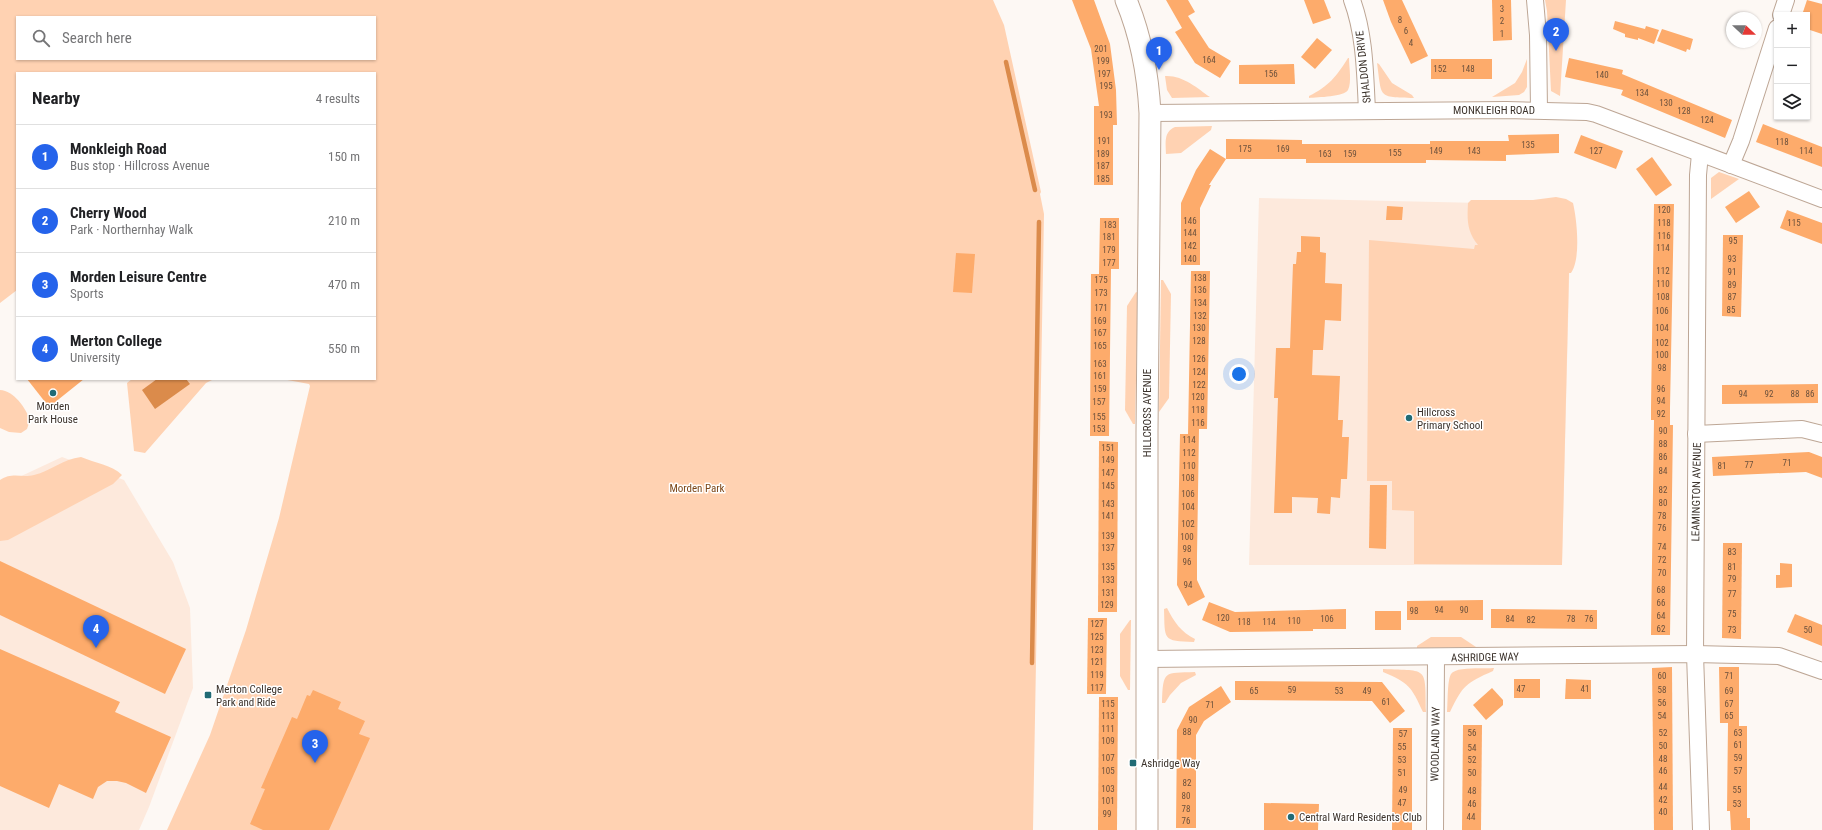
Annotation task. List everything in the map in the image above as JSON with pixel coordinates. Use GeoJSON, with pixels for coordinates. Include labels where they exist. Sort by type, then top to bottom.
{"type":"FeatureCollection","features":[{"type":"Feature","properties":{"kind":"street","name":"HILLCROSS AVENUE"},"geometry":{"type":"LineString","coordinates":[[1126,0],[1140,40],[1146,70],[1150,113],[1146,659],[1147,830]]}},
{"type":"Feature","properties":{"kind":"street","name":"SHALDON DRIVE"},"geometry":{"type":"LineString","coordinates":[[1352,0],[1360,32],[1363,52],[1367,110]]}},
{"type":"Feature","properties":{"kind":"street"},"geometry":{"type":"LineString","coordinates":[[1535,0],[1538,35],[1539,110]]}},
{"type":"Feature","properties":{"kind":"street"},"geometry":{"type":"LineString","coordinates":[[1782,12],[1786,0]]}},
{"type":"Feature","properties":{"kind":"street"},"geometry":{"type":"LineString","coordinates":[[1731,165],[1741,141],[1774,37]]}},
{"type":"Feature","properties":{"kind":"street","name":"MONKLEIGH ROAD"},"geometry":{"type":"LineString","coordinates":[[1150,113],[1367,110],[1539,110],[1587,112],[1596,114],[1822,199]]}},
{"type":"Feature","properties":{"kind":"street","name":"LEAMINGTON AVENUE"},"geometry":{"type":"LineString","coordinates":[[1700,154],[1698,175],[1695,654],[1700,830]]}},
{"type":"Feature","properties":{"kind":"street"},"geometry":{"type":"LineString","coordinates":[[1696,434],[1802,429],[1822,434]]}},
{"type":"Feature","properties":{"kind":"street","name":"ASHRIDGE WAY"},"geometry":{"type":"LineString","coordinates":[[1146,659],[1695,654],[1779,656],[1822,671]]}},
{"type":"Feature","properties":{"kind":"street","name":"WOODLAND WAY"},"geometry":{"type":"LineString","coordinates":[[1434,830],[1436,657]]}},
{"type":"Feature","properties":{"kind":"shaded area","name":"Hillcross Primary School"},"geometry":{"type":"Polygon","coordinates":[[[1259,198],[1571,205],[1562,565],[1249,565],[1259,198]]]}},
{"type":"Feature","properties":{"kind":"shaded area"},"geometry":{"type":"Polygon","coordinates":[[[156,380],[187,380],[190,384],[155,409],[142,390],[156,380]]]}},
{"type":"Feature","properties":{"kind":"shaded area"},"geometry":{"type":"Polygon","coordinates":[[[62,457],[124,480],[173,562],[190,608],[193,688],[139,830],[0,830],[0,486],[62,457]]]}},
{"type":"Feature","properties":{"kind":"green space","name":"Morden Park"},"geometry":{"type":"Polygon","coordinates":[[[0,0],[993,0],[1004,25],[1041,192],[1040,194],[1044,214],[1033,830],[167,830],[210,735],[246,630],[279,518],[310,386],[309,384],[287,380],[376,380],[376,72],[16,72],[16,291],[0,303],[0,0]]]}},
{"type":"Feature","properties":{"kind":"green space"},"geometry":{"type":"Polygon","coordinates":[[[1545,0],[1566,0],[1560,96],[1551,91],[1547,11],[1545,0]]]}},
{"type":"Feature","properties":{"kind":"green space"},"geometry":{"type":"Polygon","coordinates":[[[1348,58],[1350,79],[1348,90],[1341,94],[1309,98],[1309,96],[1322,89],[1332,80],[1348,58]]]}},
{"type":"Feature","properties":{"kind":"green space"},"geometry":{"type":"Polygon","coordinates":[[[1527,59],[1527,87],[1524,92],[1519,95],[1492,97],[1515,83],[1522,72],[1527,59]]]}},
{"type":"Feature","properties":{"kind":"green space"},"geometry":{"type":"Polygon","coordinates":[[[1377,63],[1392,83],[1412,95],[1414,98],[1387,96],[1381,89],[1377,63]]]}},
{"type":"Feature","properties":{"kind":"green space"},"geometry":{"type":"Polygon","coordinates":[[[1165,76],[1172,76],[1184,80],[1210,97],[1172,98],[1167,90],[1165,76]]]}},
{"type":"Feature","properties":{"kind":"green space"},"geometry":{"type":"Polygon","coordinates":[[[1212,126],[1211,130],[1181,153],[1166,154],[1166,139],[1171,129],[1175,127],[1212,126]]]}},
{"type":"Feature","properties":{"kind":"green space"},"geometry":{"type":"Polygon","coordinates":[[[1719,172],[1739,179],[1711,199],[1711,178],[1719,172]]]}},
{"type":"Feature","properties":{"kind":"green space"},"geometry":{"type":"Polygon","coordinates":[[[1556,197],[1566,199],[1573,203],[1576,219],[1577,239],[1576,259],[1571,273],[1569,273],[1562,565],[1414,564],[1414,511],[1392,510],[1392,481],[1367,481],[1369,240],[1474,249],[1475,245],[1478,245],[1470,230],[1468,220],[1468,203],[1471,200],[1533,200],[1556,197]]]}},
{"type":"Feature","properties":{"kind":"green space"},"geometry":{"type":"Polygon","coordinates":[[[1161,280],[1163,280],[1171,294],[1169,398],[1159,412],[1161,280]]]}},
{"type":"Feature","properties":{"kind":"green space"},"geometry":{"type":"Polygon","coordinates":[[[1136,292],[1138,293],[1135,424],[1133,424],[1125,410],[1127,306],[1136,292]]]}},
{"type":"Feature","properties":{"kind":"green space"},"geometry":{"type":"Polygon","coordinates":[[[131,380],[212,380],[206,383],[145,453],[134,451],[127,383],[131,380]]]}},
{"type":"Feature","properties":{"kind":"green space"},"geometry":{"type":"Polygon","coordinates":[[[0,390],[10,393],[18,400],[28,415],[30,420],[27,429],[21,433],[9,432],[0,428],[0,390]]]}},
{"type":"Feature","properties":{"kind":"green space"},"geometry":{"type":"Polygon","coordinates":[[[81,457],[108,466],[122,475],[113,484],[8,540],[0,541],[0,480],[9,476],[34,475],[68,460],[81,457]]]}},
{"type":"Feature","properties":{"kind":"green space"},"geometry":{"type":"Polygon","coordinates":[[[1167,608],[1178,626],[1195,639],[1194,642],[1176,641],[1167,637],[1165,633],[1164,609],[1167,608]]]}},
{"type":"Feature","properties":{"kind":"green space"},"geometry":{"type":"Polygon","coordinates":[[[1130,620],[1130,690],[1128,690],[1120,676],[1120,634],[1130,620]]]}},
{"type":"Feature","properties":{"kind":"green space"},"geometry":{"type":"Polygon","coordinates":[[[1431,637],[1461,637],[1476,647],[1417,648],[1417,646],[1431,637]]]}},
{"type":"Feature","properties":{"kind":"green space"},"geometry":{"type":"Polygon","coordinates":[[[1494,668],[1493,671],[1466,686],[1458,696],[1450,712],[1447,712],[1448,687],[1451,674],[1454,671],[1464,669],[1494,668]]]}},
{"type":"Feature","properties":{"kind":"green space"},"geometry":{"type":"Polygon","coordinates":[[[1383,669],[1417,671],[1421,674],[1424,679],[1425,686],[1426,712],[1423,712],[1408,686],[1399,679],[1383,672],[1383,669]]]}},
{"type":"Feature","properties":{"kind":"green space"},"geometry":{"type":"Polygon","coordinates":[[[1195,672],[1196,675],[1181,683],[1165,703],[1162,703],[1163,684],[1167,676],[1177,673],[1195,672]]]}},
{"type":"Feature","properties":{"kind":"building"},"geometry":{"type":"Polygon","coordinates":[[[1072,0],[1094,0],[1110,44],[1116,90],[1117,125],[1113,125],[1113,185],[1094,185],[1094,106],[1099,106],[1091,49],[1072,0]]]}},
{"type":"Feature","properties":{"kind":"building"},"geometry":{"type":"Polygon","coordinates":[[[1166,0],[1188,0],[1195,12],[1188,16],[1209,48],[1231,61],[1220,78],[1195,63],[1175,32],[1182,28],[1166,0]]]}},
{"type":"Feature","properties":{"kind":"building"},"geometry":{"type":"Polygon","coordinates":[[[1304,0],[1324,0],[1331,18],[1313,24],[1304,0]]]}},
{"type":"Feature","properties":{"kind":"building"},"geometry":{"type":"Polygon","coordinates":[[[1383,0],[1402,0],[1428,56],[1411,64],[1391,22],[1383,0]]]}},
{"type":"Feature","properties":{"kind":"building"},"geometry":{"type":"Polygon","coordinates":[[[1492,0],[1511,0],[1512,40],[1493,41],[1492,0]]]}},
{"type":"Feature","properties":{"kind":"building"},"geometry":{"type":"Polygon","coordinates":[[[1807,0],[1822,4],[1822,34],[1810,30],[1810,12],[1803,12],[1807,0]]]}},
{"type":"Feature","properties":{"kind":"building"},"geometry":{"type":"Polygon","coordinates":[[[1615,21],[1645,29],[1646,26],[1659,30],[1654,44],[1638,38],[1638,40],[1625,37],[1625,34],[1613,29],[1615,21]]]}},
{"type":"Feature","properties":{"kind":"building"},"geometry":{"type":"Polygon","coordinates":[[[1662,29],[1693,39],[1690,50],[1687,49],[1686,52],[1657,41],[1662,29]]]}},
{"type":"Feature","properties":{"kind":"building"},"geometry":{"type":"Polygon","coordinates":[[[1317,38],[1332,50],[1315,69],[1301,57],[1317,38]]]}},
{"type":"Feature","properties":{"kind":"building"},"geometry":{"type":"Polygon","coordinates":[[[1569,58],[1623,70],[1622,74],[1732,120],[1725,138],[1621,95],[1623,90],[1565,77],[1569,58]]]}},
{"type":"Feature","properties":{"kind":"building"},"geometry":{"type":"Polygon","coordinates":[[[1431,59],[1492,59],[1492,79],[1431,79],[1431,59]]]}},
{"type":"Feature","properties":{"kind":"building"},"geometry":{"type":"Polygon","coordinates":[[[1294,64],[1295,84],[1239,84],[1239,65],[1294,64]]]}},
{"type":"Feature","properties":{"kind":"building"},"geometry":{"type":"Polygon","coordinates":[[[1763,124],[1822,147],[1822,167],[1756,142],[1763,124]]]}},
{"type":"Feature","properties":{"kind":"building"},"geometry":{"type":"Polygon","coordinates":[[[1559,134],[1559,153],[1506,155],[1506,161],[1426,160],[1426,163],[1306,163],[1306,159],[1226,159],[1226,139],[1302,140],[1302,144],[1430,144],[1430,141],[1509,141],[1508,135],[1559,134]]]}},
{"type":"Feature","properties":{"kind":"building"},"geometry":{"type":"Polygon","coordinates":[[[1581,135],[1623,151],[1616,169],[1574,153],[1581,135]]]}},
{"type":"Feature","properties":{"kind":"building"},"geometry":{"type":"Polygon","coordinates":[[[1210,149],[1226,159],[1209,185],[1211,185],[1200,208],[1200,265],[1181,265],[1181,203],[1196,170],[1210,149]]]}},
{"type":"Feature","properties":{"kind":"building"},"geometry":{"type":"Polygon","coordinates":[[[1652,157],[1672,185],[1656,196],[1636,169],[1652,157]]]}},
{"type":"Feature","properties":{"kind":"building"},"geometry":{"type":"Polygon","coordinates":[[[1749,191],[1760,207],[1736,223],[1725,207],[1749,191]]]}},
{"type":"Feature","properties":{"kind":"building"},"geometry":{"type":"Polygon","coordinates":[[[1654,204],[1674,204],[1670,408],[1670,425],[1673,425],[1670,635],[1651,635],[1654,420],[1651,420],[1651,408],[1654,204]]]}},
{"type":"Feature","properties":{"kind":"building"},"geometry":{"type":"Polygon","coordinates":[[[1387,206],[1403,207],[1402,220],[1386,220],[1387,206]]]}},
{"type":"Feature","properties":{"kind":"building"},"geometry":{"type":"Polygon","coordinates":[[[1787,210],[1822,223],[1822,244],[1780,228],[1787,210]]]}},
{"type":"Feature","properties":{"kind":"building"},"geometry":{"type":"Polygon","coordinates":[[[1100,218],[1119,218],[1119,269],[1111,269],[1109,436],[1090,436],[1091,274],[1099,274],[1100,218]]]}},
{"type":"Feature","properties":{"kind":"building"},"geometry":{"type":"Polygon","coordinates":[[[1723,235],[1743,235],[1741,317],[1722,316],[1723,235]]]}},
{"type":"Feature","properties":{"kind":"building"},"geometry":{"type":"Polygon","coordinates":[[[1301,236],[1320,237],[1320,252],[1326,253],[1325,283],[1342,284],[1341,321],[1325,320],[1323,350],[1313,350],[1312,375],[1340,376],[1338,420],[1343,420],[1342,437],[1349,437],[1347,479],[1341,479],[1340,498],[1331,497],[1330,514],[1317,513],[1318,498],[1292,497],[1292,513],[1274,513],[1278,398],[1274,398],[1276,348],[1290,348],[1293,264],[1296,264],[1297,252],[1301,252],[1301,236]]]}},
{"type":"Feature","properties":{"kind":"building"},"geometry":{"type":"Polygon","coordinates":[[[956,253],[975,254],[972,293],[953,292],[956,253]]]}},
{"type":"Feature","properties":{"kind":"building"},"geometry":{"type":"Polygon","coordinates":[[[1191,271],[1210,271],[1207,429],[1199,429],[1197,556],[1197,580],[1205,597],[1188,606],[1177,585],[1180,434],[1188,434],[1191,271]]]}},
{"type":"Feature","properties":{"kind":"building","name":"Morden Park House"},"geometry":{"type":"Polygon","coordinates":[[[28,380],[83,380],[49,407],[28,380]]]}},
{"type":"Feature","properties":{"kind":"building"},"geometry":{"type":"Polygon","coordinates":[[[1818,384],[1818,403],[1722,404],[1722,385],[1818,384]]]}},
{"type":"Feature","properties":{"kind":"building"},"geometry":{"type":"Polygon","coordinates":[[[1099,441],[1118,442],[1117,612],[1098,612],[1099,441]]]}},
{"type":"Feature","properties":{"kind":"building"},"geometry":{"type":"Polygon","coordinates":[[[1809,452],[1822,457],[1822,478],[1806,472],[1713,476],[1712,457],[1809,452]]]}},
{"type":"Feature","properties":{"kind":"building"},"geometry":{"type":"Polygon","coordinates":[[[1370,485],[1387,485],[1386,549],[1369,548],[1370,485]]]}},
{"type":"Feature","properties":{"kind":"building"},"geometry":{"type":"Polygon","coordinates":[[[1723,543],[1742,543],[1741,639],[1722,638],[1723,543]]]}},
{"type":"Feature","properties":{"kind":"building"},"geometry":{"type":"Polygon","coordinates":[[[0,561],[186,649],[165,694],[0,615],[0,561]]]}},
{"type":"Feature","properties":{"kind":"building"},"geometry":{"type":"Polygon","coordinates":[[[1780,563],[1792,564],[1792,587],[1776,588],[1776,575],[1780,575],[1780,563]]]}},
{"type":"Feature","properties":{"kind":"building"},"geometry":{"type":"Polygon","coordinates":[[[1483,600],[1483,620],[1407,620],[1407,601],[1483,600]]]}},
{"type":"Feature","properties":{"kind":"building"},"geometry":{"type":"Polygon","coordinates":[[[1209,602],[1235,612],[1346,609],[1346,629],[1230,632],[1202,620],[1209,602]]]}},
{"type":"Feature","properties":{"kind":"building"},"geometry":{"type":"Polygon","coordinates":[[[1491,609],[1597,610],[1597,629],[1491,628],[1491,609]]]}},
{"type":"Feature","properties":{"kind":"building"},"geometry":{"type":"Polygon","coordinates":[[[1375,611],[1401,611],[1401,630],[1375,630],[1375,611]]]}},
{"type":"Feature","properties":{"kind":"building"},"geometry":{"type":"Polygon","coordinates":[[[1795,614],[1822,625],[1822,646],[1787,632],[1795,614]]]}},
{"type":"Feature","properties":{"kind":"building"},"geometry":{"type":"Polygon","coordinates":[[[1088,618],[1107,618],[1106,694],[1087,694],[1088,618]]]}},
{"type":"Feature","properties":{"kind":"building"},"geometry":{"type":"Polygon","coordinates":[[[0,649],[120,702],[115,712],[171,737],[146,793],[126,783],[107,781],[98,787],[93,799],[59,784],[49,808],[0,786],[0,649]]]}},
{"type":"Feature","properties":{"kind":"building"},"geometry":{"type":"Polygon","coordinates":[[[1672,667],[1673,830],[1654,830],[1652,668],[1672,667]]]}},
{"type":"Feature","properties":{"kind":"building"},"geometry":{"type":"Polygon","coordinates":[[[1719,667],[1739,667],[1739,726],[1747,726],[1747,818],[1750,818],[1750,830],[1731,830],[1730,811],[1727,811],[1728,723],[1720,723],[1719,667]]]}},
{"type":"Feature","properties":{"kind":"building"},"geometry":{"type":"Polygon","coordinates":[[[1514,679],[1540,679],[1540,698],[1514,698],[1514,679]]]}},
{"type":"Feature","properties":{"kind":"building"},"geometry":{"type":"Polygon","coordinates":[[[1566,679],[1591,680],[1591,699],[1565,699],[1566,679]]]}},
{"type":"Feature","properties":{"kind":"building"},"geometry":{"type":"Polygon","coordinates":[[[1235,681],[1382,682],[1405,711],[1390,723],[1372,701],[1235,700],[1235,681]]]}},
{"type":"Feature","properties":{"kind":"building"},"geometry":{"type":"Polygon","coordinates":[[[1221,686],[1231,702],[1204,721],[1196,735],[1196,828],[1176,828],[1177,730],[1189,707],[1221,686]]]}},
{"type":"Feature","properties":{"kind":"building"},"geometry":{"type":"Polygon","coordinates":[[[1492,688],[1503,700],[1503,705],[1486,720],[1473,705],[1492,688]]]}},
{"type":"Feature","properties":{"kind":"building"},"geometry":{"type":"Polygon","coordinates":[[[313,690],[341,702],[338,709],[365,721],[359,734],[370,738],[329,830],[263,830],[250,824],[265,789],[261,788],[292,717],[297,719],[307,695],[310,696],[313,690]]]}},
{"type":"Feature","properties":{"kind":"building"},"geometry":{"type":"Polygon","coordinates":[[[1099,697],[1118,697],[1117,830],[1098,830],[1099,697]]]}},
{"type":"Feature","properties":{"kind":"building"},"geometry":{"type":"Polygon","coordinates":[[[1463,725],[1482,725],[1481,830],[1462,830],[1463,725]]]}},
{"type":"Feature","properties":{"kind":"building"},"geometry":{"type":"Polygon","coordinates":[[[1393,728],[1412,728],[1412,830],[1392,830],[1393,728]]]}},
{"type":"Feature","properties":{"kind":"building","name":"Central Ward Residents Club"},"geometry":{"type":"Polygon","coordinates":[[[1264,803],[1319,804],[1318,830],[1264,830],[1264,803]]]}},
{"type":"Feature","properties":{"kind":"waterway"},"geometry":{"type":"LineString","coordinates":[[1006,62],[1035,190]]}},
{"type":"Feature","properties":{"kind":"waterway"},"geometry":{"type":"LineString","coordinates":[[1032,663],[1039,222]]}},
{"type":"Feature","properties":{"kind":"place","name":"Cherry Wood"},"geometry":{"type":"Point","coordinates":[1556,51]}},
{"type":"Feature","properties":{"kind":"place","name":"Monkleigh Road"},"geometry":{"type":"Point","coordinates":[1159,70]}},
{"type":"Feature","properties":{"kind":"place","name":"Morden Park House"},"geometry":{"type":"Point","coordinates":[53,393]}},
{"type":"Feature","properties":{"kind":"place","name":"Hillcross Primary School"},"geometry":{"type":"Point","coordinates":[1409,418]}},
{"type":"Feature","properties":{"kind":"place","name":"Merton College"},"geometry":{"type":"Point","coordinates":[96,648]}},
{"type":"Feature","properties":{"kind":"place","name":"Merton College Park and Ride"},"geometry":{"type":"Point","coordinates":[208,695]}},
{"type":"Feature","properties":{"kind":"place","name":"Morden Leisure Centre"},"geometry":{"type":"Point","coordinates":[315,763]}},
{"type":"Feature","properties":{"kind":"place","name":"Ashridge Way"},"geometry":{"type":"Point","coordinates":[1133,763]}},
{"type":"Feature","properties":{"kind":"place","name":"Central Ward Residents Club"},"geometry":{"type":"Point","coordinates":[1291,817]}}]}
